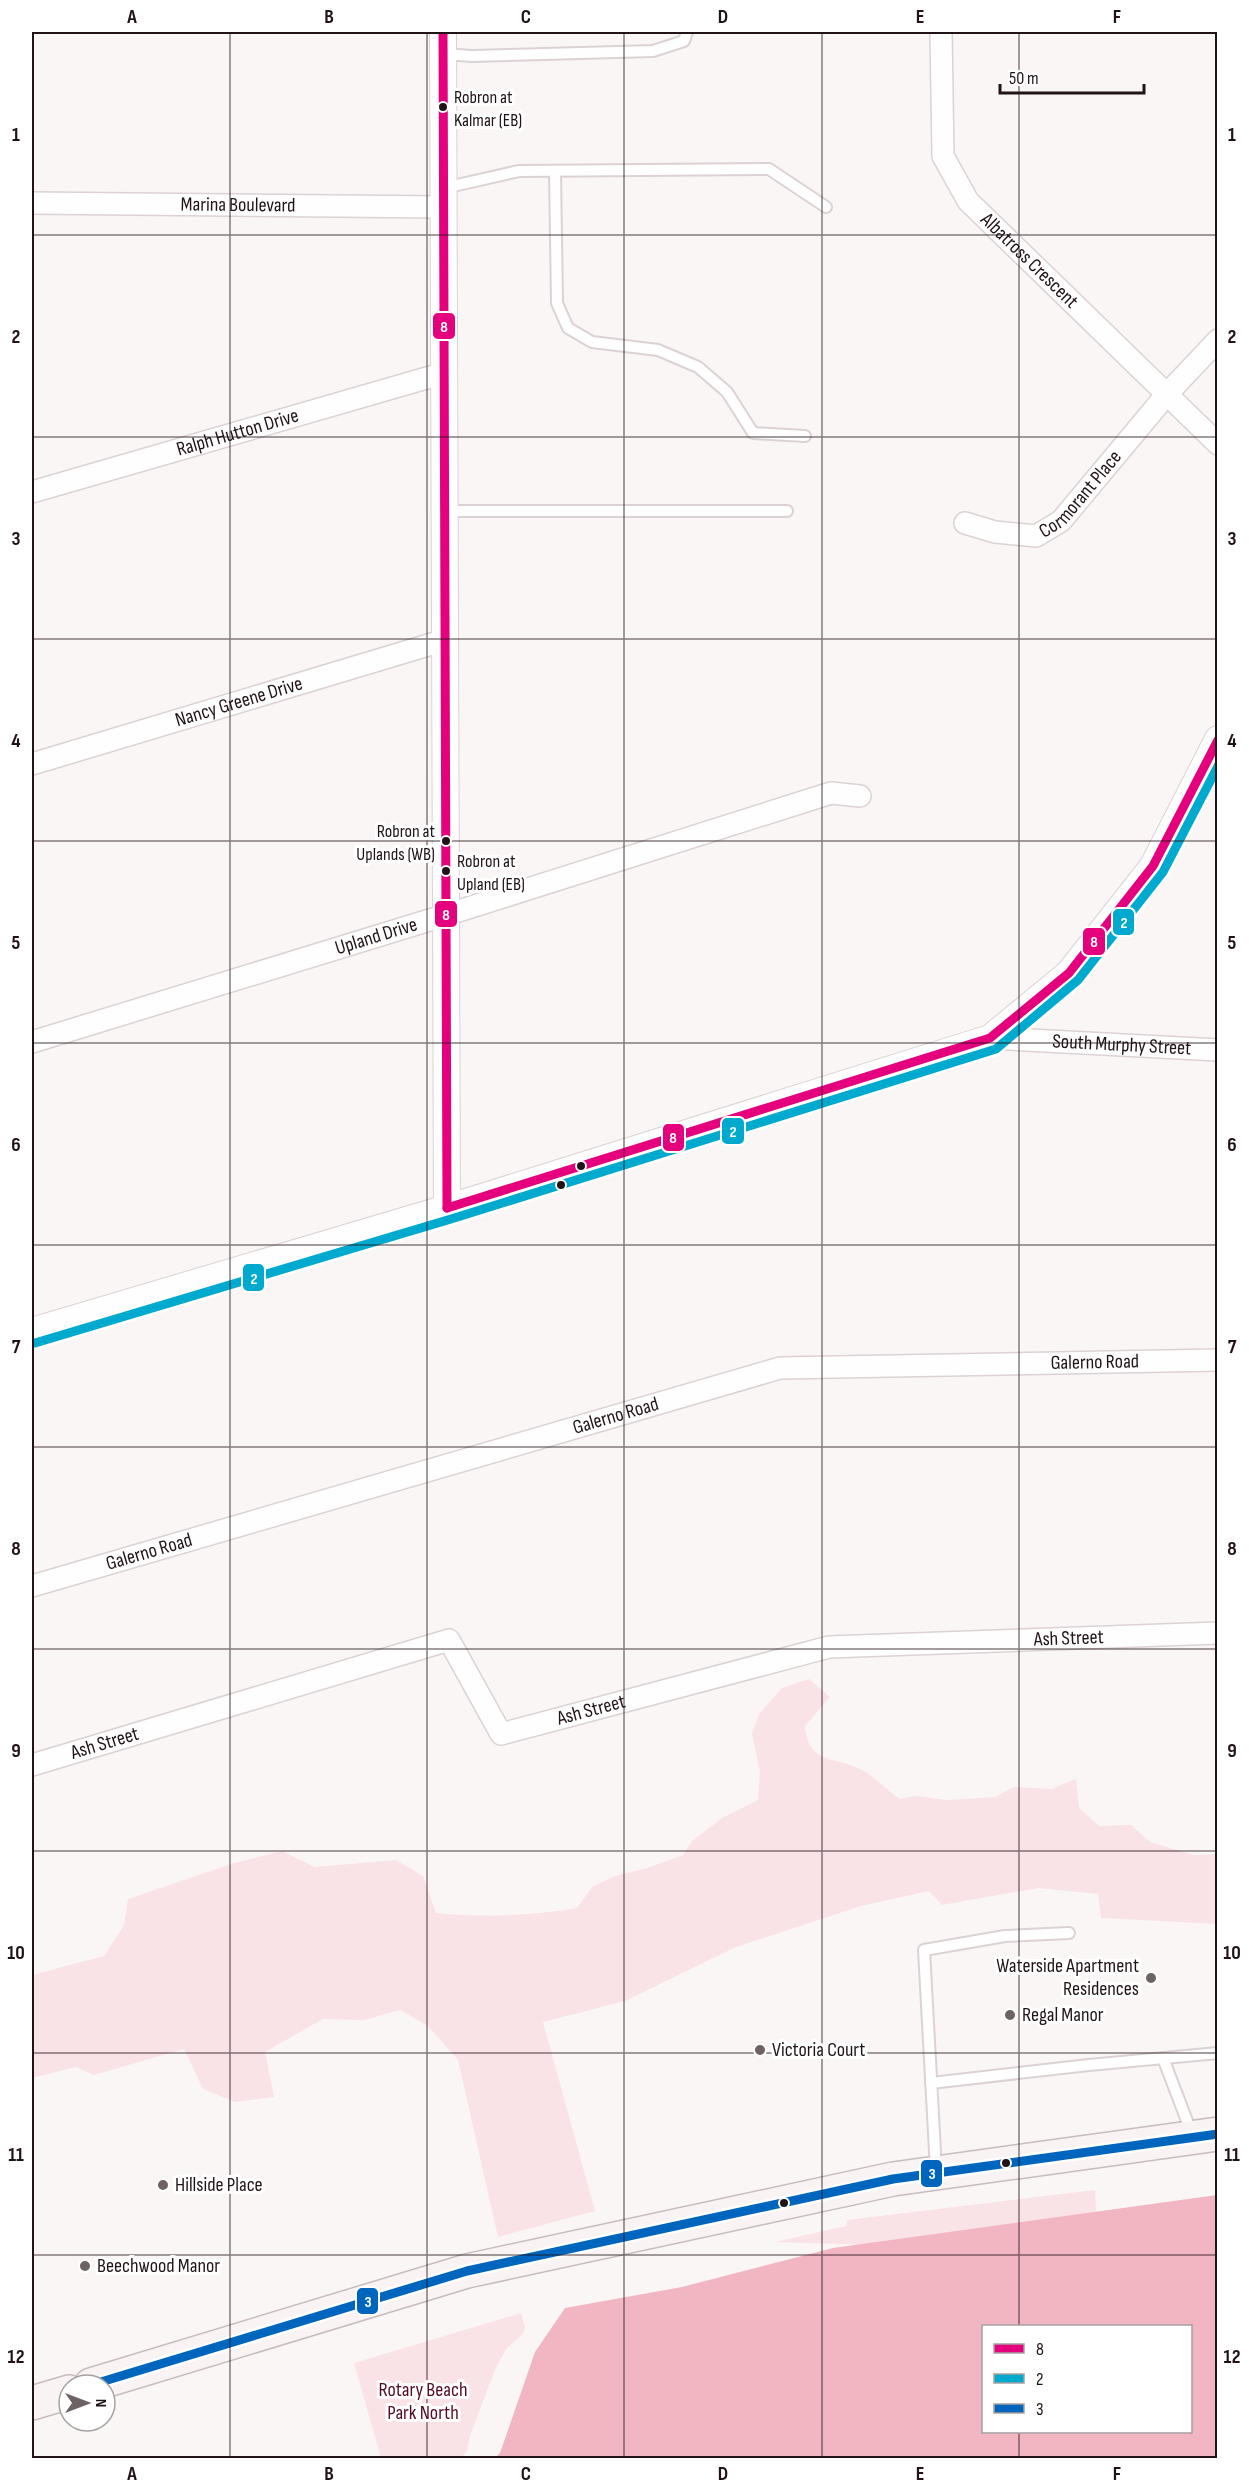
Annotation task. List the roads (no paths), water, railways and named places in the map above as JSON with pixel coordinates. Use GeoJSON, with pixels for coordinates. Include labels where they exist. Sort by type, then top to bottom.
{"type":"FeatureCollection","features":[{"type":"Feature","properties":{"kind":"main road"},"geometry":{"type":"LineString","coordinates":[[117,2377],[467,2271],[893,2179],[1205,2135]]}},
{"type":"Feature","properties":{"kind":"main road"},"geometry":{"type":"LineString","coordinates":[[32,2403],[57,2396]]}},
{"type":"Feature","properties":{"kind":"street","name":"Albatross Crescent"},"geometry":{"type":"LineString","coordinates":[[941,32],[943,156],[968,201],[1218,444]]}},
{"type":"Feature","properties":{"kind":"street"},"geometry":{"type":"LineString","coordinates":[[443,43],[447,1208]]}},
{"type":"Feature","properties":{"kind":"street","name":"Marina Boulevard"},"geometry":{"type":"LineString","coordinates":[[32,203],[444,197]]}},
{"type":"Feature","properties":{"kind":"street","name":"Cormorant Place"},"geometry":{"type":"LineString","coordinates":[[965,523],[995,532],[1036,536],[1061,521],[1167,394],[1218,340]]}},
{"type":"Feature","properties":{"kind":"street","name":"Ralph Hutton Drive"},"geometry":{"type":"LineString","coordinates":[[32,492],[444,373]]}},
{"type":"Feature","properties":{"kind":"street","name":"Nancy Greene Drive"},"geometry":{"type":"LineString","coordinates":[[32,764],[445,640]]}},
{"type":"Feature","properties":{"kind":"street"},"geometry":{"type":"LineString","coordinates":[[32,1331],[447,1208],[990,1038],[1069,973],[1154,866],[1218,739]]}},
{"type":"Feature","properties":{"kind":"street","name":"Upland Drive"},"geometry":{"type":"LineString","coordinates":[[32,1042],[446,915],[831,793],[860,796]]}},
{"type":"Feature","properties":{"kind":"street","name":"South Murphy Street"},"geometry":{"type":"LineString","coordinates":[[990,1038],[1218,1050]]}},
{"type":"Feature","properties":{"kind":"street","name":"Galerno Road"},"geometry":{"type":"LineString","coordinates":[[32,1586],[780,1368],[1218,1360]]}},
{"type":"Feature","properties":{"kind":"street","name":"Ash Street"},"geometry":{"type":"LineString","coordinates":[[32,1765],[449,1640],[501,1734],[830,1647],[1218,1633]]}},
{"type":"Feature","properties":{"kind":"lane"},"geometry":{"type":"LineString","coordinates":[[443,43],[472,56],[652,51],[684,41],[687,32]]}},
{"type":"Feature","properties":{"kind":"lane"},"geometry":{"type":"LineString","coordinates":[[444,197],[519,171],[769,169],[826,207]]}},
{"type":"Feature","properties":{"kind":"lane"},"geometry":{"type":"LineString","coordinates":[[555,171],[557,303],[568,328],[592,342],[658,350],[698,367],[727,393],[753,433],[805,436]]}},
{"type":"Feature","properties":{"kind":"lane"},"geometry":{"type":"LineString","coordinates":[[444,512],[787,511]]}},
{"type":"Feature","properties":{"kind":"lane"},"geometry":{"type":"LineString","coordinates":[[936,2173],[924,1950],[1005,1936],[1069,1933]]}},
{"type":"Feature","properties":{"kind":"lane"},"geometry":{"type":"LineString","coordinates":[[931,2084],[1218,2053]]}},
{"type":"Feature","properties":{"kind":"lane"},"geometry":{"type":"LineString","coordinates":[[1163,2058],[1205,2135]]}},
{"type":"Feature","properties":{"kind":"place","name":"Robron at Kalmar (EB)"},"geometry":{"type":"Point","coordinates":[443,107]}},
{"type":"Feature","properties":{"kind":"place","name":"Robron at Uplands (WB)"},"geometry":{"type":"Point","coordinates":[446,841]}},
{"type":"Feature","properties":{"kind":"place","name":"Robron at Upland (EB)"},"geometry":{"type":"Point","coordinates":[446,871]}},
{"type":"Feature","properties":{"kind":"place","name":"Waterside Apartment Residences"},"geometry":{"type":"Point","coordinates":[1151,1978]}},
{"type":"Feature","properties":{"kind":"place","name":"Regal Manor"},"geometry":{"type":"Point","coordinates":[1010,2015]}},
{"type":"Feature","properties":{"kind":"place","name":"Victoria Court"},"geometry":{"type":"Point","coordinates":[760,2050]}},
{"type":"Feature","properties":{"kind":"place","name":"Hillside Place"},"geometry":{"type":"Point","coordinates":[163,2185]}},
{"type":"Feature","properties":{"kind":"place","name":"Beechwood Manor"},"geometry":{"type":"Point","coordinates":[85,2266]}},
{"type":"Feature","properties":{"kind":"park label","name":"Rotary Beach Park North"},"geometry":{"type":"Point","coordinates":[423,2402]}}]}
